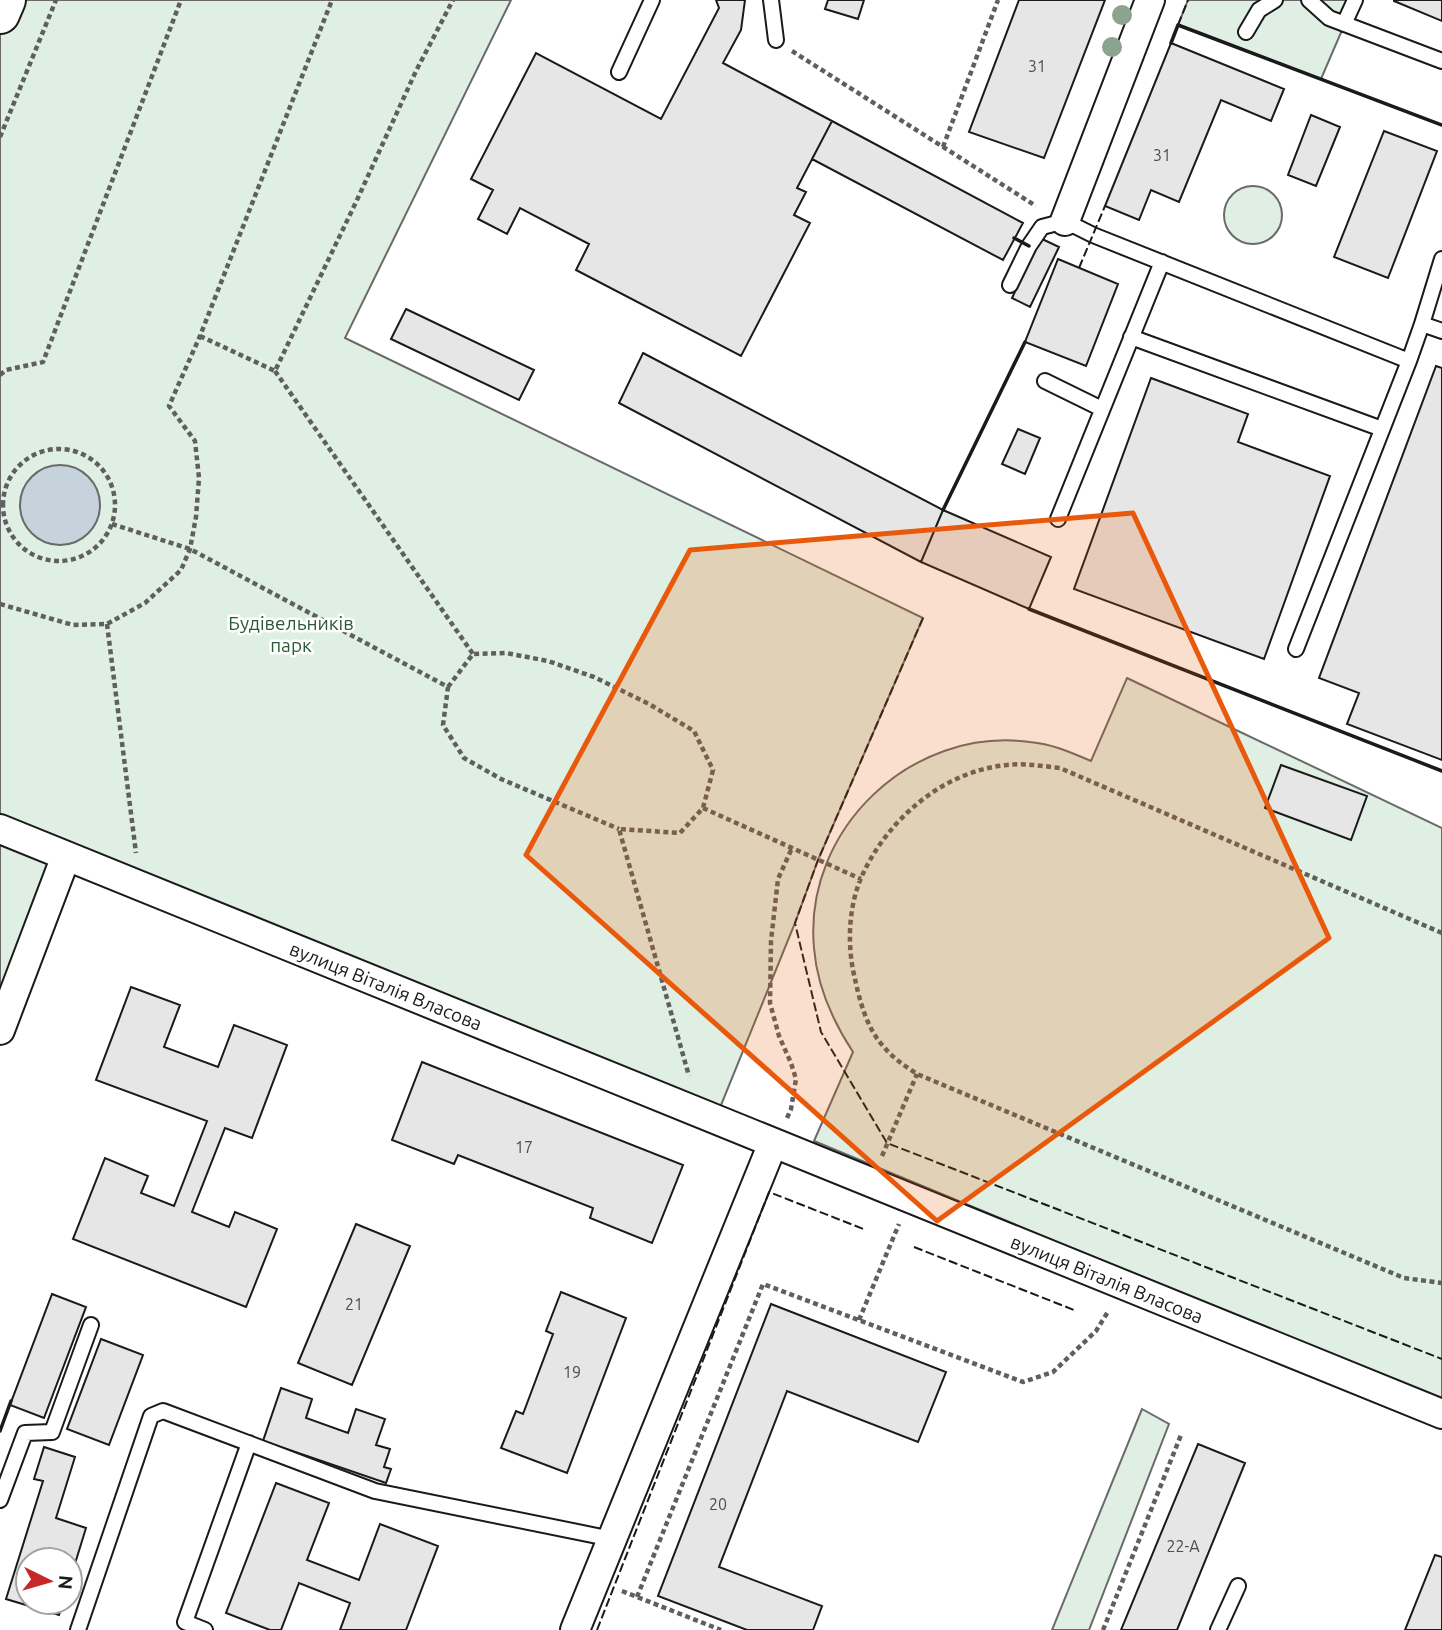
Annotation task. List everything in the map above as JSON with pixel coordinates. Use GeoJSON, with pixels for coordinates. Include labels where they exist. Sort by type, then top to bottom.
{"type":"FeatureCollection","features":[{"type":"Feature","properties":{"kind":"main road"},"geometry":{"type":"LineString","coordinates":[[0,14],[6,0]]}},
{"type":"Feature","properties":{"kind":"street"},"geometry":{"type":"LineString","coordinates":[[1065,221],[1150,0]]}},
{"type":"Feature","properties":{"kind":"street","name":"вулиця Віталія Власова"},"geometry":{"type":"LineString","coordinates":[[0,830],[1442,1414]]}},
{"type":"Feature","properties":{"kind":"street"},"geometry":{"type":"LineString","coordinates":[[0,1030],[66,856]]}},
{"type":"Feature","properties":{"kind":"street"},"geometry":{"type":"LineString","coordinates":[[575,1630],[773,1143]]}},
{"type":"Feature","properties":{"kind":"lane"},"geometry":{"type":"LineString","coordinates":[[619,72],[652,0]]}},
{"type":"Feature","properties":{"kind":"lane"},"geometry":{"type":"LineString","coordinates":[[771,0],[775,40]]}},
{"type":"Feature","properties":{"kind":"lane"},"geometry":{"type":"LineString","coordinates":[[1246,32],[1259,10],[1275,0]]}},
{"type":"Feature","properties":{"kind":"lane"},"geometry":{"type":"LineString","coordinates":[[1309,0],[1329,18],[1442,61]]}},
{"type":"Feature","properties":{"kind":"lane"},"geometry":{"type":"LineString","coordinates":[[1344,24],[1355,0]]}},
{"type":"Feature","properties":{"kind":"lane"},"geometry":{"type":"LineString","coordinates":[[1010,285],[1029,246],[1042,227],[1065,221],[1084,231],[1409,361]]}},
{"type":"Feature","properties":{"kind":"lane"},"geometry":{"type":"LineString","coordinates":[[1296,649],[1409,361],[1442,259]]}},
{"type":"Feature","properties":{"kind":"lane"},"geometry":{"type":"LineString","coordinates":[[1058,519],[1162,262]]}},
{"type":"Feature","properties":{"kind":"lane"},"geometry":{"type":"LineString","coordinates":[[1422,324],[1442,331]]}},
{"type":"Feature","properties":{"kind":"lane"},"geometry":{"type":"LineString","coordinates":[[1132,337],[1382,429]]}},
{"type":"Feature","properties":{"kind":"lane"},"geometry":{"type":"LineString","coordinates":[[1045,382],[1102,409]]}},
{"type":"Feature","properties":{"kind":"lane"},"geometry":{"type":"LineString","coordinates":[[0,1500],[25,1433],[52,1432],[91,1325]]}},
{"type":"Feature","properties":{"kind":"lane"},"geometry":{"type":"LineString","coordinates":[[78,1630],[151,1416],[163,1411],[375,1491],[612,1539]]}},
{"type":"Feature","properties":{"kind":"lane"},"geometry":{"type":"LineString","coordinates":[[205,1630],[186,1622],[249,1444]]}},
{"type":"Feature","properties":{"kind":"lane"},"geometry":{"type":"LineString","coordinates":[[1218,1630],[1238,1586]]}},
{"type":"Feature","properties":{"kind":"path"},"geometry":{"type":"LineString","coordinates":[[0,136],[56,0]]}},
{"type":"Feature","properties":{"kind":"path"},"geometry":{"type":"LineString","coordinates":[[0,375],[6,370],[43,362],[181,0]]}},
{"type":"Feature","properties":{"kind":"path"},"geometry":{"type":"LineString","coordinates":[[0,604],[73,625],[107,624],[145,603],[181,570],[190,549],[199,478],[194,441],[169,406],[200,336],[332,0]]}},
{"type":"Feature","properties":{"kind":"path"},"geometry":{"type":"LineString","coordinates":[[275,370],[357,200],[415,71],[453,0]]}},
{"type":"Feature","properties":{"kind":"path"},"geometry":{"type":"LineString","coordinates":[[943,147],[998,0]]}},
{"type":"Feature","properties":{"kind":"path"},"geometry":{"type":"LineString","coordinates":[[775,40],[1065,221]]}},
{"type":"Feature","properties":{"kind":"path"},"geometry":{"type":"LineString","coordinates":[[200,336],[275,370],[473,654]]}},
{"type":"Feature","properties":{"kind":"path"},"geometry":{"type":"LineString","coordinates":[[46,450],[81,453],[101,467],[113,488],[115,513],[112,524],[107,536],[89,553],[67,561],[43,559],[22,548],[8,528],[3,504],[9,480],[24,462],[46,450]]}},
{"type":"Feature","properties":{"kind":"path"},"geometry":{"type":"LineString","coordinates":[[112,524],[190,549],[447,687]]}},
{"type":"Feature","properties":{"kind":"path"},"geometry":{"type":"LineString","coordinates":[[107,624],[140,886]]}},
{"type":"Feature","properties":{"kind":"path"},"geometry":{"type":"LineString","coordinates":[[506,653],[548,661],[583,673],[649,704],[694,731],[713,770],[703,808],[680,833],[620,829],[501,779],[464,758],[443,725],[447,687],[473,654],[506,653]]}},
{"type":"Feature","properties":{"kind":"path"},"geometry":{"type":"LineString","coordinates":[[1442,933],[1060,768],[1033,764],[1006,765],[978,771],[931,793],[913,807],[894,826],[861,878],[855,898],[850,939],[850,961],[861,1006],[882,1045],[917,1074],[1404,1278],[1442,1283]]}},
{"type":"Feature","properties":{"kind":"path"},"geometry":{"type":"LineString","coordinates":[[703,808],[861,878]]}},
{"type":"Feature","properties":{"kind":"path"},"geometry":{"type":"LineString","coordinates":[[620,829],[699,1113]]}},
{"type":"Feature","properties":{"kind":"path"},"geometry":{"type":"LineString","coordinates":[[773,1143],[792,1109],[796,1079],[779,1036],[770,1003],[771,941],[778,879],[792,848]]}},
{"type":"Feature","properties":{"kind":"path"},"geometry":{"type":"LineString","coordinates":[[870,1182],[917,1074]]}},
{"type":"Feature","properties":{"kind":"path"},"geometry":{"type":"LineString","coordinates":[[859,1320],[909,1198]]}},
{"type":"Feature","properties":{"kind":"path"},"geometry":{"type":"LineString","coordinates":[[637,1597],[763,1284],[1023,1382],[1053,1372],[1096,1331],[1124,1285]]}},
{"type":"Feature","properties":{"kind":"path"},"geometry":{"type":"LineString","coordinates":[[1103,1630],[1181,1435]]}},
{"type":"Feature","properties":{"kind":"path"},"geometry":{"type":"LineString","coordinates":[[595,1581],[721,1630]]}},
{"type":"Feature","properties":{"kind":"highlighted area"},"geometry":{"type":"Polygon","coordinates":[[[1133,513],[1329,938],[937,1221],[526,855],[690,550],[1133,513]]]}},
{"type":"Feature","properties":{"kind":"green space","name":"Будівельників парк"},"geometry":{"type":"Polygon","coordinates":[[[6,0],[511,0],[345,338],[923,618],[818,860],[715,1120],[66,856],[0,1030],[0,14],[6,0]]]}},
{"type":"Feature","properties":{"kind":"green space"},"geometry":{"type":"Polygon","coordinates":[[[1188,0],[1355,0],[1321,79],[1178,25],[1188,0]]]}},
{"type":"Feature","properties":{"kind":"green space"},"geometry":{"type":"Polygon","coordinates":[[[1247,186],[1259,186],[1274,194],[1282,209],[1282,221],[1274,236],[1259,244],[1247,244],[1232,236],[1224,221],[1224,209],[1232,194],[1247,186]]]}},
{"type":"Feature","properties":{"kind":"green space"},"geometry":{"type":"Polygon","coordinates":[[[1127,678],[1442,828],[1442,1400],[814,1141],[853,1052],[827,1003],[818,976],[814,948],[815,904],[827,863],[846,826],[874,794],[907,769],[945,751],[986,741],[1030,742],[1091,761],[1127,678]]]}},
{"type":"Feature","properties":{"kind":"green space"},"geometry":{"type":"Polygon","coordinates":[[[1142,1409],[1169,1424],[1089,1630],[1052,1630],[1142,1409]]]}},
{"type":"Feature","properties":{"kind":"shaded area"},"geometry":{"type":"Polygon","coordinates":[[[60,465],[75,468],[88,477],[97,490],[100,505],[97,520],[88,533],[75,542],[60,545],[45,542],[32,533],[23,520],[20,505],[23,490],[32,477],[45,468],[60,465]]]}},
{"type":"Feature","properties":{"kind":"building"},"geometry":{"type":"Polygon","coordinates":[[[716,0],[745,0],[741,30],[723,63],[832,121],[797,188],[806,192],[794,215],[810,223],[741,356],[576,270],[589,244],[520,208],[507,234],[478,219],[493,190],[471,179],[536,53],[661,119],[719,8],[716,0]]]}},
{"type":"Feature","properties":{"kind":"building"},"geometry":{"type":"Polygon","coordinates":[[[828,0],[864,0],[858,19],[825,9],[828,0]]]}},
{"type":"Feature","properties":{"kind":"building"},"geometry":{"type":"Polygon","coordinates":[[[1019,0],[1105,0],[1044,158],[969,132],[1019,0]]]}},
{"type":"Feature","properties":{"kind":"building"},"geometry":{"type":"Polygon","coordinates":[[[1442,0],[1442,21],[1394,1],[1442,0]]]}},
{"type":"Feature","properties":{"kind":"building"},"geometry":{"type":"Polygon","coordinates":[[[1171,43],[1284,89],[1271,121],[1221,100],[1179,202],[1151,190],[1139,220],[1105,206],[1171,43]]]}},
{"type":"Feature","properties":{"kind":"building"},"geometry":{"type":"Polygon","coordinates":[[[1311,115],[1340,127],[1316,186],[1288,175],[1311,115]]]}},
{"type":"Feature","properties":{"kind":"building"},"geometry":{"type":"Polygon","coordinates":[[[832,121],[1023,223],[1003,260],[812,159],[832,121]]]}},
{"type":"Feature","properties":{"kind":"building"},"geometry":{"type":"Polygon","coordinates":[[[1384,131],[1437,151],[1388,278],[1334,257],[1384,131]]]}},
{"type":"Feature","properties":{"kind":"building"},"geometry":{"type":"Polygon","coordinates":[[[1040,238],[1059,247],[1030,307],[1012,298],[1040,238]]]}},
{"type":"Feature","properties":{"kind":"building"},"geometry":{"type":"Polygon","coordinates":[[[1058,259],[1118,284],[1086,366],[1025,342],[1058,259]]]}},
{"type":"Feature","properties":{"kind":"building"},"geometry":{"type":"Polygon","coordinates":[[[406,309],[534,370],[519,400],[391,339],[406,309]]]}},
{"type":"Feature","properties":{"kind":"building"},"geometry":{"type":"Polygon","coordinates":[[[643,353],[943,510],[921,562],[619,403],[643,353]]]}},
{"type":"Feature","properties":{"kind":"building"},"geometry":{"type":"Polygon","coordinates":[[[1436,366],[1442,368],[1442,760],[1347,724],[1359,693],[1319,678],[1436,366]]]}},
{"type":"Feature","properties":{"kind":"building"},"geometry":{"type":"Polygon","coordinates":[[[1151,378],[1248,414],[1238,442],[1330,476],[1264,659],[1074,589],[1151,378]]]}},
{"type":"Feature","properties":{"kind":"building"},"geometry":{"type":"Polygon","coordinates":[[[1018,429],[1040,438],[1025,474],[1002,464],[1018,429]]]}},
{"type":"Feature","properties":{"kind":"building"},"geometry":{"type":"Polygon","coordinates":[[[943,510],[1051,557],[1029,609],[921,562],[943,510]]]}},
{"type":"Feature","properties":{"kind":"building"},"geometry":{"type":"Polygon","coordinates":[[[1281,765],[1367,796],[1351,840],[1265,808],[1281,765]]]}},
{"type":"Feature","properties":{"kind":"building"},"geometry":{"type":"Polygon","coordinates":[[[131,987],[180,1005],[164,1047],[218,1067],[234,1025],[287,1045],[252,1138],[225,1128],[192,1212],[229,1227],[235,1212],[277,1229],[246,1307],[73,1239],[105,1158],[148,1176],[141,1193],[174,1206],[207,1121],[96,1080],[131,987]]]}},
{"type":"Feature","properties":{"kind":"building"},"geometry":{"type":"Polygon","coordinates":[[[422,1062],[683,1165],[652,1243],[590,1218],[593,1208],[458,1155],[454,1164],[392,1140],[422,1062]]]}},
{"type":"Feature","properties":{"kind":"building"},"geometry":{"type":"Polygon","coordinates":[[[356,1224],[410,1246],[352,1385],[298,1363],[356,1224]]]}},
{"type":"Feature","properties":{"kind":"building"},"geometry":{"type":"Polygon","coordinates":[[[561,1292],[626,1318],[567,1473],[501,1448],[516,1411],[523,1414],[553,1334],[546,1331],[561,1292]]]}},
{"type":"Feature","properties":{"kind":"building"},"geometry":{"type":"Polygon","coordinates":[[[52,1294],[86,1307],[44,1418],[10,1405],[52,1294]]]}},
{"type":"Feature","properties":{"kind":"building"},"geometry":{"type":"Polygon","coordinates":[[[771,1304],[946,1372],[918,1442],[787,1391],[719,1567],[822,1606],[813,1630],[747,1630],[658,1596],[771,1304]]]}},
{"type":"Feature","properties":{"kind":"building"},"geometry":{"type":"Polygon","coordinates":[[[101,1339],[143,1355],[109,1445],[67,1429],[101,1339]]]}},
{"type":"Feature","properties":{"kind":"building"},"geometry":{"type":"Polygon","coordinates":[[[281,1388],[312,1399],[306,1418],[348,1433],[356,1409],[385,1419],[376,1445],[390,1449],[384,1467],[391,1469],[386,1483],[263,1441],[281,1388]]]}},
{"type":"Feature","properties":{"kind":"building"},"geometry":{"type":"Polygon","coordinates":[[[1198,1444],[1245,1463],[1177,1630],[1121,1630],[1198,1444]]]}},
{"type":"Feature","properties":{"kind":"building"},"geometry":{"type":"Polygon","coordinates":[[[44,1447],[75,1457],[56,1518],[86,1528],[80,1546],[23,1546],[43,1481],[34,1479],[44,1447]]]}},
{"type":"Feature","properties":{"kind":"building"},"geometry":{"type":"Polygon","coordinates":[[[276,1483],[329,1503],[307,1560],[359,1580],[380,1524],[438,1546],[406,1630],[340,1630],[350,1603],[299,1583],[281,1630],[270,1630],[226,1613],[276,1483]]]}},
{"type":"Feature","properties":{"kind":"building"},"geometry":{"type":"Polygon","coordinates":[[[1435,1555],[1442,1557],[1442,1630],[1405,1630],[1435,1555]]]}},
{"type":"Feature","properties":{"kind":"building"},"geometry":{"type":"Polygon","coordinates":[[[14,1573],[14,1601],[6,1599],[14,1573]]]}},
{"type":"Feature","properties":{"kind":"fence"},"geometry":{"type":"LineString","coordinates":[[1178,25],[1188,0]]}},
{"type":"Feature","properties":{"kind":"fence"},"geometry":{"type":"LineString","coordinates":[[1079,268],[1105,206]]}},
{"type":"Feature","properties":{"kind":"fence"},"geometry":{"type":"LineString","coordinates":[[923,618],[818,860],[795,923],[821,1032],[887,1143],[1442,1359]]}},
{"type":"Feature","properties":{"kind":"fence"},"geometry":{"type":"LineString","coordinates":[[597,1630],[769,1192],[866,1230]]}},
{"type":"Feature","properties":{"kind":"fence"},"geometry":{"type":"LineString","coordinates":[[914,1247],[1074,1310]]}},
{"type":"Feature","properties":{"kind":"wall"},"geometry":{"type":"LineString","coordinates":[[1171,43],[1178,25],[1442,125]]}},
{"type":"Feature","properties":{"kind":"wall"},"geometry":{"type":"LineString","coordinates":[[1014,238],[1029,246]]}},
{"type":"Feature","properties":{"kind":"wall"},"geometry":{"type":"LineString","coordinates":[[943,510],[1025,342]]}},
{"type":"Feature","properties":{"kind":"wall"},"geometry":{"type":"LineString","coordinates":[[1029,609],[1442,771]]}},
{"type":"Feature","properties":{"kind":"wall"},"geometry":{"type":"LineString","coordinates":[[0,1431],[11,1401]]}}]}
